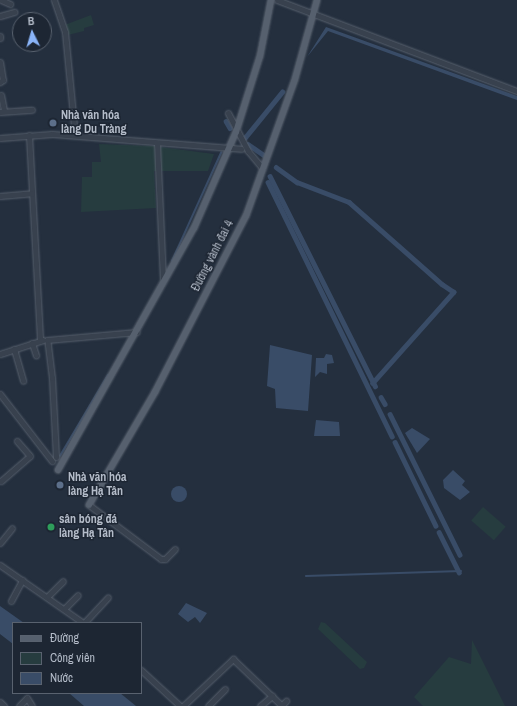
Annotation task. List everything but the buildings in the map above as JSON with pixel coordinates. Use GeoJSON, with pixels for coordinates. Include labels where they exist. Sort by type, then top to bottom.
{"type":"FeatureCollection","features":[{"type":"Feature","properties":{"kind":"main road"},"geometry":{"type":"LineString","coordinates":[[58,470],[138,332],[194,228],[236,130],[260,56],[272,0]]}},
{"type":"Feature","properties":{"kind":"main road","name":"Đường vành đai 4"},"geometry":{"type":"LineString","coordinates":[[89,505],[155,392],[246,216],[315,14],[317,0]]}},
{"type":"Feature","properties":{"kind":"street"},"geometry":{"type":"LineString","coordinates":[[1,0],[10,4]]}},
{"type":"Feature","properties":{"kind":"street"},"geometry":{"type":"LineString","coordinates":[[54,0],[65,31],[75,135]]}},
{"type":"Feature","properties":{"kind":"street"},"geometry":{"type":"LineString","coordinates":[[277,0],[517,91]]}},
{"type":"Feature","properties":{"kind":"street"},"geometry":{"type":"LineString","coordinates":[[0,16],[12,13]]}},
{"type":"Feature","properties":{"kind":"street"},"geometry":{"type":"LineString","coordinates":[[0,62],[0,82]]}},
{"type":"Feature","properties":{"kind":"street"},"geometry":{"type":"LineString","coordinates":[[1,94],[2,112],[32,110]]}},
{"type":"Feature","properties":{"kind":"street"},"geometry":{"type":"LineString","coordinates":[[228,113],[241,139],[243,148],[263,169]]}},
{"type":"Feature","properties":{"kind":"street"},"geometry":{"type":"LineString","coordinates":[[31,133],[32,193],[40,341]]}},
{"type":"Feature","properties":{"kind":"street"},"geometry":{"type":"LineString","coordinates":[[0,138],[31,133],[243,148]]}},
{"type":"Feature","properties":{"kind":"street"},"geometry":{"type":"LineString","coordinates":[[158,143],[164,285]]}},
{"type":"Feature","properties":{"kind":"street"},"geometry":{"type":"LineString","coordinates":[[0,196],[32,193]]}},
{"type":"Feature","properties":{"kind":"street"},"geometry":{"type":"LineString","coordinates":[[0,354],[40,341],[138,332]]}},
{"type":"Feature","properties":{"kind":"street"},"geometry":{"type":"LineString","coordinates":[[0,394],[54,459],[52,378],[47,340]]}},
{"type":"Feature","properties":{"kind":"street"},"geometry":{"type":"LineString","coordinates":[[32,343],[36,355]]}},
{"type":"Feature","properties":{"kind":"street"},"geometry":{"type":"LineString","coordinates":[[14,349],[22,381]]}},
{"type":"Feature","properties":{"kind":"street"},"geometry":{"type":"LineString","coordinates":[[0,481],[30,456],[17,441]]}},
{"type":"Feature","properties":{"kind":"street"},"geometry":{"type":"LineString","coordinates":[[89,505],[162,558],[165,559],[176,549]]}},
{"type":"Feature","properties":{"kind":"street"},"geometry":{"type":"LineString","coordinates":[[0,543],[12,528]]}},
{"type":"Feature","properties":{"kind":"street"},"geometry":{"type":"LineString","coordinates":[[0,565],[48,596],[82,622]]}},
{"type":"Feature","properties":{"kind":"street"},"geometry":{"type":"LineString","coordinates":[[11,601],[22,580]]}},
{"type":"Feature","properties":{"kind":"street"},"geometry":{"type":"LineString","coordinates":[[48,596],[63,581]]}},
{"type":"Feature","properties":{"kind":"street"},"geometry":{"type":"LineString","coordinates":[[65,608],[78,595]]}},
{"type":"Feature","properties":{"kind":"street"},"geometry":{"type":"LineString","coordinates":[[84,622],[108,596]]}},
{"type":"Feature","properties":{"kind":"street"},"geometry":{"type":"LineString","coordinates":[[183,706],[233,659],[282,706],[286,701]]}},
{"type":"Feature","properties":{"kind":"street"},"geometry":{"type":"LineString","coordinates":[[142,671],[180,706]]}},
{"type":"Feature","properties":{"kind":"street"},"geometry":{"type":"LineString","coordinates":[[208,706],[225,689]]}},
{"type":"Feature","properties":{"kind":"street"},"geometry":{"type":"LineString","coordinates":[[19,706],[29,694]]}},
{"type":"Feature","properties":{"kind":"street"},"geometry":{"type":"LineString","coordinates":[[260,706],[272,696]]}},
{"type":"Feature","properties":{"kind":"street"},"geometry":{"type":"LineString","coordinates":[[26,698],[32,706]]}},
{"type":"Feature","properties":{"kind":"street"},"geometry":{"type":"LineString","coordinates":[[0,702],[4,706]]}},
{"type":"Feature","properties":{"kind":"green space"},"geometry":{"type":"Polygon","coordinates":[[[91,15],[94,25],[84,28],[84,31],[64,36],[62,26],[91,15]]]}},
{"type":"Feature","properties":{"kind":"green space"},"geometry":{"type":"Polygon","coordinates":[[[99,144],[153,146],[214,154],[208,171],[154,171],[156,208],[81,212],[82,177],[92,177],[92,162],[101,162],[99,144]]]}},
{"type":"Feature","properties":{"kind":"green space"},"geometry":{"type":"Polygon","coordinates":[[[483,507],[506,527],[494,540],[471,521],[483,507]]]}},
{"type":"Feature","properties":{"kind":"green space"},"geometry":{"type":"Polygon","coordinates":[[[321,622],[325,623],[367,662],[364,668],[360,669],[318,629],[321,622]]]}},
{"type":"Feature","properties":{"kind":"green space"},"geometry":{"type":"Polygon","coordinates":[[[472,640],[505,706],[423,706],[414,697],[449,657],[471,664],[472,640]]]}},
{"type":"Feature","properties":{"kind":"water"},"geometry":{"type":"Polygon","coordinates":[[[326,27],[517,96],[517,100],[328,31],[307,57],[326,27]]]}},
{"type":"Feature","properties":{"kind":"water"},"geometry":{"type":"Polygon","coordinates":[[[270,345],[312,355],[308,411],[276,408],[275,389],[267,386],[270,345]]]}},
{"type":"Feature","properties":{"kind":"water"},"geometry":{"type":"Polygon","coordinates":[[[326,354],[332,355],[334,363],[327,364],[327,374],[320,372],[315,377],[316,358],[324,358],[326,354]]]}},
{"type":"Feature","properties":{"kind":"water"},"geometry":{"type":"Polygon","coordinates":[[[316,420],[339,422],[340,436],[314,436],[316,420]]]}},
{"type":"Feature","properties":{"kind":"water"},"geometry":{"type":"Polygon","coordinates":[[[412,428],[430,439],[417,453],[405,433],[412,428]]]}},
{"type":"Feature","properties":{"kind":"water"},"geometry":{"type":"Polygon","coordinates":[[[453,470],[465,481],[462,485],[470,492],[460,500],[444,488],[443,480],[453,470]]]}},
{"type":"Feature","properties":{"kind":"water"},"geometry":{"type":"Polygon","coordinates":[[[179,486],[185,488],[187,494],[185,500],[179,502],[173,500],[171,494],[173,488],[179,486]]]}},
{"type":"Feature","properties":{"kind":"water"},"geometry":{"type":"Polygon","coordinates":[[[186,603],[207,613],[200,623],[195,617],[188,622],[178,614],[186,603]]]}},
{"type":"Feature","properties":{"kind":"water"},"geometry":{"type":"Polygon","coordinates":[[[0,606],[23,622],[12,622],[12,643],[0,634],[0,606]]]}},
{"type":"Feature","properties":{"kind":"water"},"geometry":{"type":"Polygon","coordinates":[[[70,694],[121,694],[136,706],[84,706],[70,694]]]}},
{"type":"Feature","properties":{"kind":"waterway"},"geometry":{"type":"LineString","coordinates":[[243,140],[282,92]]}},
{"type":"Feature","properties":{"kind":"waterway"},"geometry":{"type":"LineString","coordinates":[[226,121],[230,128]]}},
{"type":"Feature","properties":{"kind":"waterway"},"geometry":{"type":"LineString","coordinates":[[248,144],[265,156]]}},
{"type":"Feature","properties":{"kind":"waterway"},"geometry":{"type":"LineString","coordinates":[[172,261],[221,153]]}},
{"type":"Feature","properties":{"kind":"waterway"},"geometry":{"type":"LineString","coordinates":[[276,167],[297,182],[349,202],[442,284],[454,292],[373,383]]}},
{"type":"Feature","properties":{"kind":"waterway"},"geometry":{"type":"LineString","coordinates":[[270,176],[375,386]]}},
{"type":"Feature","properties":{"kind":"waterway"},"geometry":{"type":"LineString","coordinates":[[268,182],[392,436]]}},
{"type":"Feature","properties":{"kind":"waterway"},"geometry":{"type":"LineString","coordinates":[[60,456],[108,375]]}},
{"type":"Feature","properties":{"kind":"waterway"},"geometry":{"type":"LineString","coordinates":[[381,397],[385,404]]}},
{"type":"Feature","properties":{"kind":"waterway"},"geometry":{"type":"LineString","coordinates":[[390,414],[460,555]]}},
{"type":"Feature","properties":{"kind":"waterway"},"geometry":{"type":"LineString","coordinates":[[395,442],[436,526]]}},
{"type":"Feature","properties":{"kind":"waterway"},"geometry":{"type":"LineString","coordinates":[[439,532],[459,572]]}},
{"type":"Feature","properties":{"kind":"waterway"},"geometry":{"type":"LineString","coordinates":[[306,576],[461,571]]}},
{"type":"Feature","properties":{"kind":"place","name":"Nhà văn hóa làng Du Tràng"},"geometry":{"type":"Point","coordinates":[53,123]}},
{"type":"Feature","properties":{"kind":"place","name":"Nhà văn hóa làng Hạ Tân"},"geometry":{"type":"Point","coordinates":[60,485]}},
{"type":"Feature","properties":{"kind":"place","name":"sân bóng đá làng Hạ Tân"},"geometry":{"type":"Point","coordinates":[51,527]}}]}
